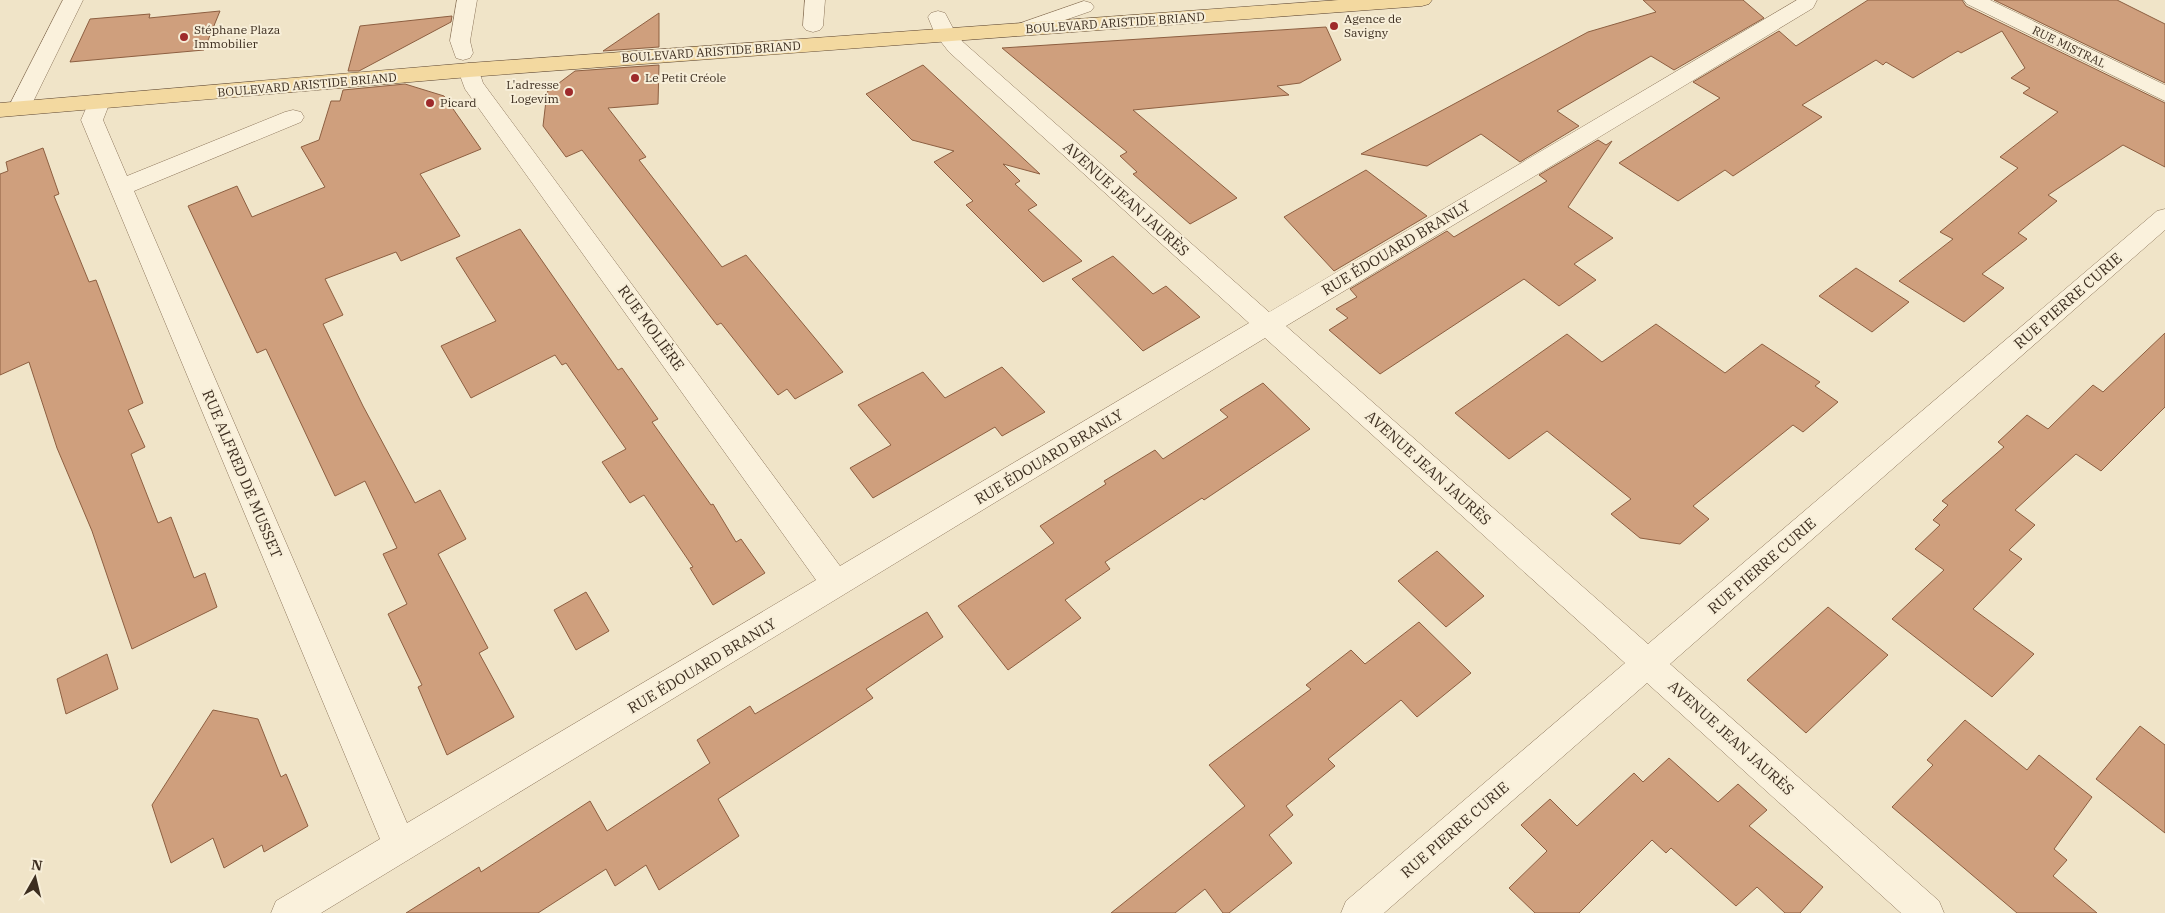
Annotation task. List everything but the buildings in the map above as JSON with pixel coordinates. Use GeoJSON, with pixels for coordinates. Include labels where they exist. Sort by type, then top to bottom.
{"type":"FeatureCollection","features":[{"type":"Feature","properties":{"kind":"main road","name":"BOULEVARD ARISTIDE BRIAND"},"geometry":{"type":"LineString","coordinates":[[0,92],[466,61],[941,26],[1084,7],[1197,0]]}},
{"type":"Feature","properties":{"kind":"main road","name":"BOULEVARD ARISTIDE BRIAND"},"geometry":{"type":"LineString","coordinates":[[9,109],[99,102],[466,61],[813,26],[941,26],[1022,29],[1422,0]]}},
{"type":"Feature","properties":{"kind":"street"},"geometry":{"type":"LineString","coordinates":[[9,109],[27,90],[73,0]]}},
{"type":"Feature","properties":{"kind":"street"},"geometry":{"type":"LineString","coordinates":[[466,61],[460,41],[467,0]]}},
{"type":"Feature","properties":{"kind":"street"},"geometry":{"type":"LineString","coordinates":[[813,26],[815,0]]}},
{"type":"Feature","properties":{"kind":"street"},"geometry":{"type":"LineString","coordinates":[[1345,7],[1397,0]]}},
{"type":"Feature","properties":{"kind":"street","name":"RUE ÉDOUARD BRANLY"},"geometry":{"type":"LineString","coordinates":[[288,913],[1267,325],[1806,4],[1808,0]]}},
{"type":"Feature","properties":{"kind":"street","name":"RUE MISTRAL"},"geometry":{"type":"LineString","coordinates":[[1974,0],[2165,94]]}},
{"type":"Feature","properties":{"kind":"street"},"geometry":{"type":"LineString","coordinates":[[1022,29],[1084,7]]}},
{"type":"Feature","properties":{"kind":"street","name":"AVENUE JEAN JAURÈS"},"geometry":{"type":"LineString","coordinates":[[941,26],[956,48],[1927,913]]}},
{"type":"Feature","properties":{"kind":"street","name":"RUE MOLIÈRE"},"geometry":{"type":"LineString","coordinates":[[466,61],[473,84],[837,585]]}},
{"type":"Feature","properties":{"kind":"street","name":"RUE ALFRED DE MUSSET"},"geometry":{"type":"LineString","coordinates":[[99,102],[92,120],[400,845]]}},
{"type":"Feature","properties":{"kind":"street"},"geometry":{"type":"LineString","coordinates":[[121,187],[293,117]]}},
{"type":"Feature","properties":{"kind":"street","name":"RUE PIERRE CURIE"},"geometry":{"type":"LineString","coordinates":[[1358,913],[2165,217]]}},
{"type":"Feature","properties":{"kind":"place","name":"Agence de Savigny"},"geometry":{"type":"Point","coordinates":[1334,26]}},
{"type":"Feature","properties":{"kind":"place","name":"Stéphane Plaza Immobilier"},"geometry":{"type":"Point","coordinates":[184,37]}},
{"type":"Feature","properties":{"kind":"place","name":"Le Petit Créole"},"geometry":{"type":"Point","coordinates":[635,78]}},
{"type":"Feature","properties":{"kind":"place","name":"L'adresse Logevim"},"geometry":{"type":"Point","coordinates":[569,92]}},
{"type":"Feature","properties":{"kind":"place","name":"Picard"},"geometry":{"type":"Point","coordinates":[430,103]}}]}
